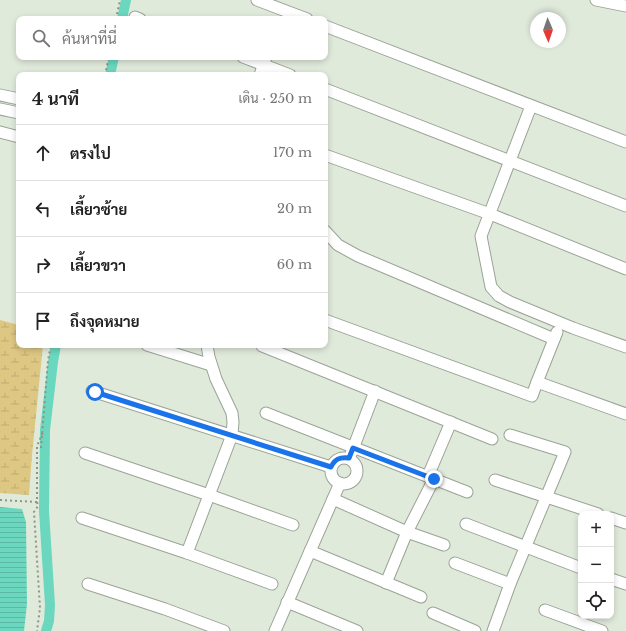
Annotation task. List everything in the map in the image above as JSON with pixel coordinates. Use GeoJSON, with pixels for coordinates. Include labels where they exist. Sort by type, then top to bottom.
{"type":"FeatureCollection","features":[{"type":"Feature","properties":{"kind":"street"},"geometry":{"type":"LineString","coordinates":[[257,0],[282,14],[292,16]]}},
{"type":"Feature","properties":{"kind":"street"},"geometry":{"type":"LineString","coordinates":[[596,0],[626,6]]}},
{"type":"Feature","properties":{"kind":"street"},"geometry":{"type":"LineString","coordinates":[[328,27],[626,142]]}},
{"type":"Feature","properties":{"kind":"street"},"geometry":{"type":"LineString","coordinates":[[250,60],[281,72]]}},
{"type":"Feature","properties":{"kind":"street"},"geometry":{"type":"LineString","coordinates":[[328,90],[626,206]]}},
{"type":"Feature","properties":{"kind":"street"},"geometry":{"type":"LineString","coordinates":[[0,95],[16,98]]}},
{"type":"Feature","properties":{"kind":"street"},"geometry":{"type":"LineString","coordinates":[[531,106],[482,236],[491,288],[499,296],[510,302],[560,323],[626,347]]}},
{"type":"Feature","properties":{"kind":"street"},"geometry":{"type":"LineString","coordinates":[[0,109],[16,112]]}},
{"type":"Feature","properties":{"kind":"street"},"geometry":{"type":"LineString","coordinates":[[0,132],[16,136]]}},
{"type":"Feature","properties":{"kind":"street"},"geometry":{"type":"LineString","coordinates":[[328,156],[490,214],[626,269]]}},
{"type":"Feature","properties":{"kind":"street"},"geometry":{"type":"LineString","coordinates":[[328,234],[338,244],[358,256],[554,339]]}},
{"type":"Feature","properties":{"kind":"street"},"geometry":{"type":"LineString","coordinates":[[328,321],[532,396],[560,323]]}},
{"type":"Feature","properties":{"kind":"street"},"geometry":{"type":"LineString","coordinates":[[156,348],[211,366]]}},
{"type":"Feature","properties":{"kind":"street"},"geometry":{"type":"LineString","coordinates":[[187,553],[232,435],[232,413],[211,366],[208,348]]}},
{"type":"Feature","properties":{"kind":"street"},"geometry":{"type":"LineString","coordinates":[[267,348],[492,438]]}},
{"type":"Feature","properties":{"kind":"street"},"geometry":{"type":"LineString","coordinates":[[537,382],[626,414]]}},
{"type":"Feature","properties":{"kind":"street"},"geometry":{"type":"LineString","coordinates":[[92,391],[331,467]]}},
{"type":"Feature","properties":{"kind":"street"},"geometry":{"type":"LineString","coordinates":[[349,458],[374,391]]}},
{"type":"Feature","properties":{"kind":"street"},"geometry":{"type":"LineString","coordinates":[[266,413],[467,492]]}},
{"type":"Feature","properties":{"kind":"street"},"geometry":{"type":"LineString","coordinates":[[386,583],[431,478],[451,422]]}},
{"type":"Feature","properties":{"kind":"street"},"geometry":{"type":"LineString","coordinates":[[493,631],[510,584],[566,452],[510,435]]}},
{"type":"Feature","properties":{"kind":"street"},"geometry":{"type":"LineString","coordinates":[[85,453],[209,494],[293,525]]}},
{"type":"Feature","properties":{"kind":"street"},"geometry":{"type":"LineString","coordinates":[[341,458],[349,458],[354,463],[357,470],[355,477],[350,482],[340,483],[331,475],[331,467],[334,461],[341,458]]}},
{"type":"Feature","properties":{"kind":"street"},"geometry":{"type":"LineString","coordinates":[[495,480],[589,511]]}},
{"type":"Feature","properties":{"kind":"street"},"geometry":{"type":"LineString","coordinates":[[275,631],[340,483]]}},
{"type":"Feature","properties":{"kind":"street"},"geometry":{"type":"LineString","coordinates":[[333,499],[407,532],[444,545]]}},
{"type":"Feature","properties":{"kind":"street"},"geometry":{"type":"LineString","coordinates":[[82,518],[187,553],[272,584]]}},
{"type":"Feature","properties":{"kind":"street"},"geometry":{"type":"LineString","coordinates":[[614,519],[626,523]]}},
{"type":"Feature","properties":{"kind":"street"},"geometry":{"type":"LineString","coordinates":[[466,524],[578,567]]}},
{"type":"Feature","properties":{"kind":"street"},"geometry":{"type":"LineString","coordinates":[[310,551],[420,597]]}},
{"type":"Feature","properties":{"kind":"street"},"geometry":{"type":"LineString","coordinates":[[455,563],[510,584]]}},
{"type":"Feature","properties":{"kind":"street"},"geometry":{"type":"LineString","coordinates":[[614,580],[626,584]]}},
{"type":"Feature","properties":{"kind":"street"},"geometry":{"type":"LineString","coordinates":[[88,584],[165,609],[224,631]]}},
{"type":"Feature","properties":{"kind":"street"},"geometry":{"type":"LineString","coordinates":[[287,602],[357,631]]}},
{"type":"Feature","properties":{"kind":"street"},"geometry":{"type":"LineString","coordinates":[[545,610],[602,631]]}},
{"type":"Feature","properties":{"kind":"street"},"geometry":{"type":"LineString","coordinates":[[433,613],[475,631]]}},
{"type":"Feature","properties":{"kind":"path"},"geometry":{"type":"LineString","coordinates":[[117,16],[120,0]]}},
{"type":"Feature","properties":{"kind":"path"},"geometry":{"type":"LineString","coordinates":[[106,72],[108,60]]}},
{"type":"Feature","properties":{"kind":"path"},"geometry":{"type":"LineString","coordinates":[[41,448],[48,360],[50,348]]}},
{"type":"Feature","properties":{"kind":"path"},"geometry":{"type":"LineString","coordinates":[[37,631],[40,608],[34,512],[38,506],[37,446],[42,432]]}},
{"type":"Feature","properties":{"kind":"path"},"geometry":{"type":"LineString","coordinates":[[0,500],[37,502]]}},
{"type":"Feature","properties":{"kind":"green space"},"geometry":{"type":"Polygon","coordinates":[[[0,320],[16,324],[16,348],[43,348],[29,495],[0,493],[0,320]]]}},
{"type":"Feature","properties":{"kind":"water"},"geometry":{"type":"Polygon","coordinates":[[[0,507],[22,509],[26,522],[27,604],[24,631],[0,631],[0,507]]]}},
{"type":"Feature","properties":{"kind":"waterway"},"geometry":{"type":"LineString","coordinates":[[123,16],[126,0]]}},
{"type":"Feature","properties":{"kind":"waterway"},"geometry":{"type":"LineString","coordinates":[[111,72],[113,60]]}},
{"type":"Feature","properties":{"kind":"waterway"},"geometry":{"type":"LineString","coordinates":[[46,631],[49,621],[50,605],[44,511],[45,430],[55,348]]}},
{"type":"Feature","properties":{"kind":"route"},"geometry":{"type":"LineString","coordinates":[[95,392],[331,467],[334,461],[341,458],[349,458],[353,448],[434,479]]}}]}
